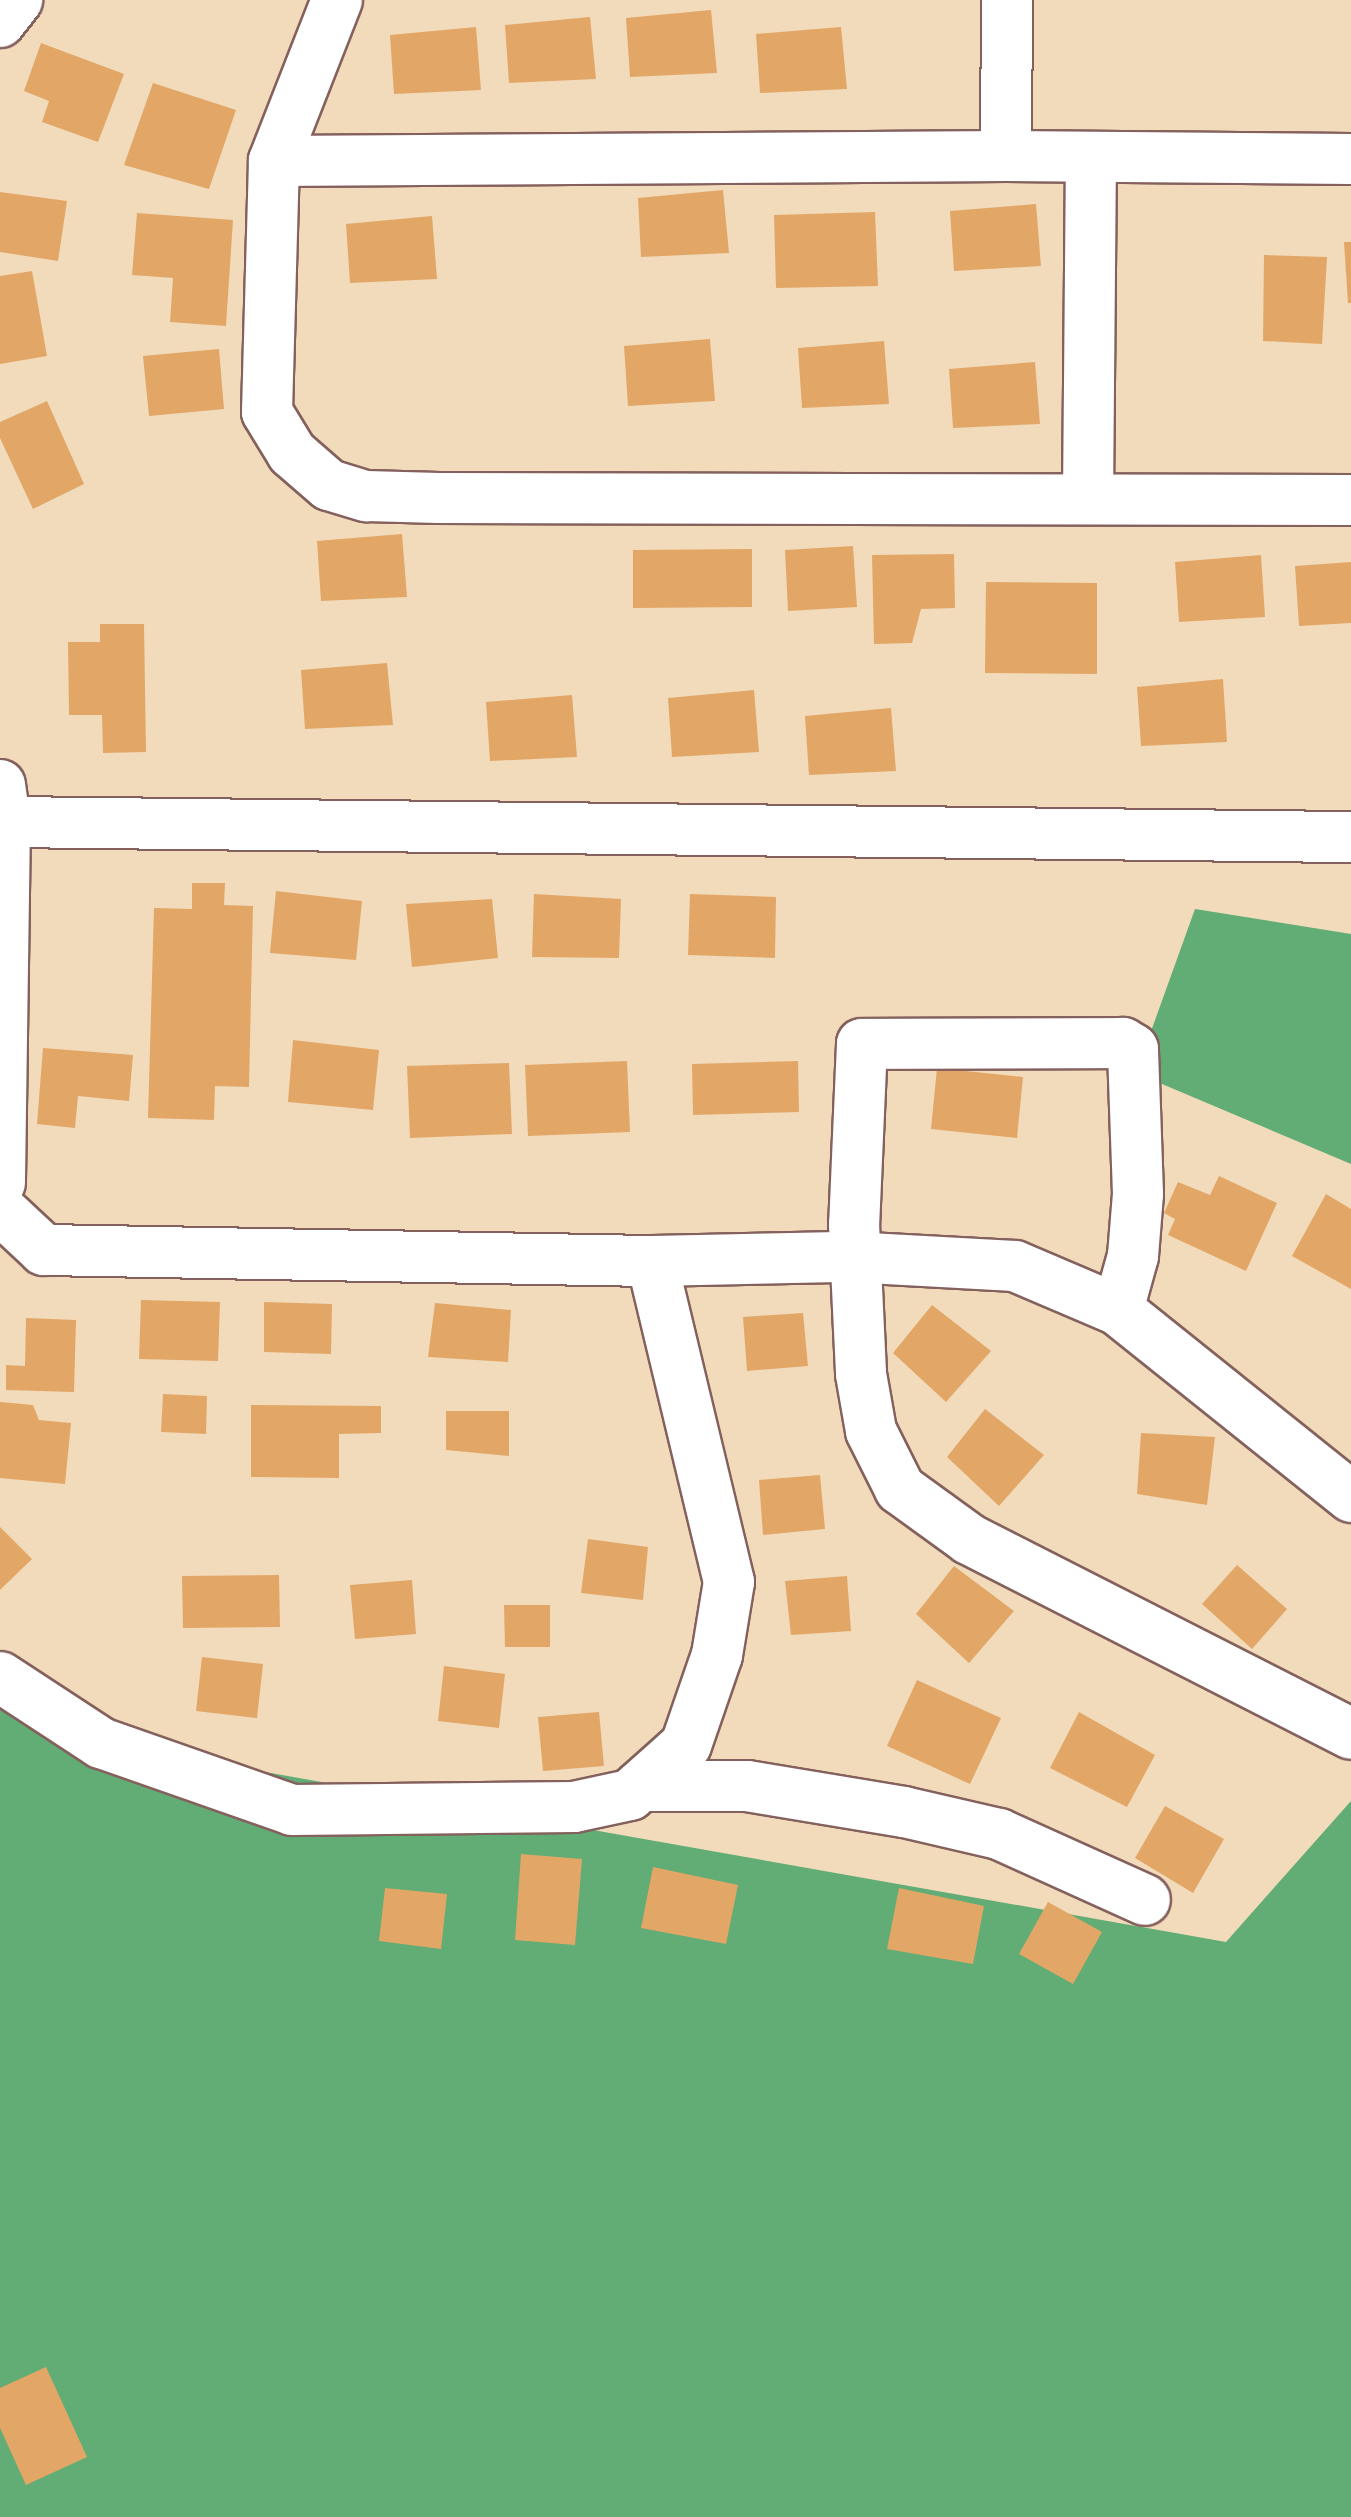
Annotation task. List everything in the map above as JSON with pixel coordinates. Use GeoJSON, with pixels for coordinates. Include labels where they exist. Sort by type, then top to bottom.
{"type":"FeatureCollection","features":[{"type":"Feature","properties":{"kind":"street"},"geometry":{"type":"LineString","coordinates":[[0,22],[18,0]]}},
{"type":"Feature","properties":{"kind":"street"},"geometry":{"type":"LineString","coordinates":[[337,0],[274,161],[266,412],[292,453],[330,486],[366,496],[439,498],[1351,500]]}},
{"type":"Feature","properties":{"kind":"street"},"geometry":{"type":"LineString","coordinates":[[1006,0],[1006,156]]}},
{"type":"Feature","properties":{"kind":"street"},"geometry":{"type":"LineString","coordinates":[[274,161],[1006,156],[1351,159]]}},
{"type":"Feature","properties":{"kind":"street"},"geometry":{"type":"LineString","coordinates":[[1088,498],[1091,158]]}},
{"type":"Feature","properties":{"kind":"street"},"geometry":{"type":"LineString","coordinates":[[0,1183],[3,804],[1351,837]]}},
{"type":"Feature","properties":{"kind":"street"},"geometry":{"type":"LineString","coordinates":[[1118,1310],[1133,1256],[1138,1194],[1133,1049],[1122,1043],[862,1044],[858,1258],[861,1374],[871,1431],[900,1488],[969,1539],[1351,1734]]}},
{"type":"Feature","properties":{"kind":"street"},"geometry":{"type":"LineString","coordinates":[[0,1209],[44,1250],[652,1262],[858,1258],[1015,1266],[1118,1310],[1351,1497]]}},
{"type":"Feature","properties":{"kind":"street"},"geometry":{"type":"LineString","coordinates":[[0,1677],[100,1743],[292,1810],[574,1807],[630,1795],[686,1745],[717,1655],[729,1582],[652,1262]]}},
{"type":"Feature","properties":{"kind":"street"},"geometry":{"type":"LineString","coordinates":[[640,1786],[747,1786],[904,1812],[1000,1834],[1145,1900]]}},
{"type":"Feature","properties":{"kind":"green space"},"geometry":{"type":"Polygon","coordinates":[[[1195,909],[1351,934],[1351,1164],[1136,1073],[1195,909]]]}},
{"type":"Feature","properties":{"kind":"green space"},"geometry":{"type":"Polygon","coordinates":[[[0,1682],[67,1737],[1226,1942],[1351,1801],[1351,2517],[0,2517],[0,1682]]]}},
{"type":"Feature","properties":{"kind":"building"},"geometry":{"type":"Polygon","coordinates":[[[711,10],[717,73],[630,77],[626,18],[711,10]]]}},
{"type":"Feature","properties":{"kind":"building"},"geometry":{"type":"Polygon","coordinates":[[[590,17],[596,79],[509,83],[505,25],[590,17]]]}},
{"type":"Feature","properties":{"kind":"building"},"geometry":{"type":"Polygon","coordinates":[[[476,27],[481,90],[394,94],[390,35],[476,27]]]}},
{"type":"Feature","properties":{"kind":"building"},"geometry":{"type":"Polygon","coordinates":[[[841,27],[847,89],[760,93],[756,34],[841,27]]]}},
{"type":"Feature","properties":{"kind":"building"},"geometry":{"type":"Polygon","coordinates":[[[41,43],[124,74],[98,142],[42,122],[49,101],[24,91],[41,43]]]}},
{"type":"Feature","properties":{"kind":"building"},"geometry":{"type":"Polygon","coordinates":[[[153,83],[236,110],[209,189],[124,165],[153,83]]]}},
{"type":"Feature","properties":{"kind":"building"},"geometry":{"type":"Polygon","coordinates":[[[723,190],[729,253],[641,257],[638,198],[723,190]]]}},
{"type":"Feature","properties":{"kind":"building"},"geometry":{"type":"Polygon","coordinates":[[[0,192],[67,201],[58,261],[0,252],[0,192]]]}},
{"type":"Feature","properties":{"kind":"building"},"geometry":{"type":"Polygon","coordinates":[[[1036,204],[1041,266],[954,271],[950,211],[1036,204]]]}},
{"type":"Feature","properties":{"kind":"building"},"geometry":{"type":"Polygon","coordinates":[[[875,212],[878,286],[776,288],[774,215],[875,212]]]}},
{"type":"Feature","properties":{"kind":"building"},"geometry":{"type":"Polygon","coordinates":[[[137,213],[233,220],[226,326],[170,322],[173,278],[132,275],[137,213]]]}},
{"type":"Feature","properties":{"kind":"building"},"geometry":{"type":"Polygon","coordinates":[[[432,216],[437,279],[350,283],[346,224],[432,216]]]}},
{"type":"Feature","properties":{"kind":"building"},"geometry":{"type":"Polygon","coordinates":[[[1344,242],[1351,242],[1351,303],[1348,303],[1344,242]]]}},
{"type":"Feature","properties":{"kind":"building"},"geometry":{"type":"Polygon","coordinates":[[[1264,255],[1327,257],[1322,344],[1263,341],[1264,255]]]}},
{"type":"Feature","properties":{"kind":"building"},"geometry":{"type":"Polygon","coordinates":[[[32,271],[47,356],[0,364],[0,276],[32,271]]]}},
{"type":"Feature","properties":{"kind":"building"},"geometry":{"type":"Polygon","coordinates":[[[710,339],[715,401],[628,406],[624,346],[710,339]]]}},
{"type":"Feature","properties":{"kind":"building"},"geometry":{"type":"Polygon","coordinates":[[[884,341],[889,404],[802,408],[798,348],[884,341]]]}},
{"type":"Feature","properties":{"kind":"building"},"geometry":{"type":"Polygon","coordinates":[[[219,349],[224,409],[149,416],[143,356],[219,349]]]}},
{"type":"Feature","properties":{"kind":"building"},"geometry":{"type":"Polygon","coordinates":[[[1035,362],[1040,424],[953,428],[949,369],[1035,362]]]}},
{"type":"Feature","properties":{"kind":"building"},"geometry":{"type":"Polygon","coordinates":[[[47,401],[84,484],[33,509],[0,438],[0,422],[47,401]]]}},
{"type":"Feature","properties":{"kind":"building"},"geometry":{"type":"Polygon","coordinates":[[[402,534],[407,597],[321,601],[317,541],[402,534]]]}},
{"type":"Feature","properties":{"kind":"building"},"geometry":{"type":"Polygon","coordinates":[[[853,546],[857,607],[788,611],[785,550],[853,546]]]}},
{"type":"Feature","properties":{"kind":"building"},"geometry":{"type":"Polygon","coordinates":[[[752,549],[752,607],[633,608],[633,550],[752,549]]]}},
{"type":"Feature","properties":{"kind":"building"},"geometry":{"type":"Polygon","coordinates":[[[954,554],[955,608],[921,609],[912,643],[874,644],[872,555],[954,554]]]}},
{"type":"Feature","properties":{"kind":"building"},"geometry":{"type":"Polygon","coordinates":[[[1261,555],[1265,617],[1179,622],[1175,562],[1261,555]]]}},
{"type":"Feature","properties":{"kind":"building"},"geometry":{"type":"Polygon","coordinates":[[[1351,562],[1351,623],[1299,626],[1295,566],[1351,562]]]}},
{"type":"Feature","properties":{"kind":"building"},"geometry":{"type":"Polygon","coordinates":[[[986,582],[1097,583],[1097,674],[985,673],[986,582]]]}},
{"type":"Feature","properties":{"kind":"building"},"geometry":{"type":"Polygon","coordinates":[[[100,624],[144,624],[146,752],[103,753],[102,715],[69,715],[68,642],[100,642],[100,624]]]}},
{"type":"Feature","properties":{"kind":"building"},"geometry":{"type":"Polygon","coordinates":[[[387,663],[393,725],[305,729],[301,670],[387,663]]]}},
{"type":"Feature","properties":{"kind":"building"},"geometry":{"type":"Polygon","coordinates":[[[1223,679],[1227,742],[1141,746],[1137,687],[1223,679]]]}},
{"type":"Feature","properties":{"kind":"building"},"geometry":{"type":"Polygon","coordinates":[[[754,690],[759,752],[672,757],[668,698],[754,690]]]}},
{"type":"Feature","properties":{"kind":"building"},"geometry":{"type":"Polygon","coordinates":[[[572,695],[577,757],[490,761],[486,702],[572,695]]]}},
{"type":"Feature","properties":{"kind":"building"},"geometry":{"type":"Polygon","coordinates":[[[891,708],[896,771],[809,775],[805,716],[891,708]]]}},
{"type":"Feature","properties":{"kind":"building"},"geometry":{"type":"Polygon","coordinates":[[[192,883],[225,883],[224,905],[253,906],[249,1087],[215,1086],[214,1120],[148,1118],[154,908],[192,909],[192,883]]]}},
{"type":"Feature","properties":{"kind":"building"},"geometry":{"type":"Polygon","coordinates":[[[276,891],[362,901],[356,960],[270,953],[276,891]]]}},
{"type":"Feature","properties":{"kind":"building"},"geometry":{"type":"Polygon","coordinates":[[[534,894],[621,899],[619,958],[532,957],[534,894]]]}},
{"type":"Feature","properties":{"kind":"building"},"geometry":{"type":"Polygon","coordinates":[[[690,894],[776,897],[775,958],[688,955],[690,894]]]}},
{"type":"Feature","properties":{"kind":"building"},"geometry":{"type":"Polygon","coordinates":[[[492,899],[498,958],[412,967],[406,904],[492,899]]]}},
{"type":"Feature","properties":{"kind":"building"},"geometry":{"type":"Polygon","coordinates":[[[293,1040],[379,1050],[373,1110],[288,1102],[293,1040]]]}},
{"type":"Feature","properties":{"kind":"building"},"geometry":{"type":"Polygon","coordinates":[[[43,1048],[133,1055],[129,1101],[78,1096],[75,1128],[37,1124],[43,1048]]]}},
{"type":"Feature","properties":{"kind":"building"},"geometry":{"type":"Polygon","coordinates":[[[627,1061],[630,1132],[528,1136],[525,1065],[627,1061]]]}},
{"type":"Feature","properties":{"kind":"building"},"geometry":{"type":"Polygon","coordinates":[[[798,1061],[799,1112],[693,1115],[692,1064],[798,1061]]]}},
{"type":"Feature","properties":{"kind":"building"},"geometry":{"type":"Polygon","coordinates":[[[509,1063],[512,1134],[410,1138],[407,1066],[509,1063]]]}},
{"type":"Feature","properties":{"kind":"building"},"geometry":{"type":"Polygon","coordinates":[[[937,1068],[1023,1077],[1017,1138],[931,1129],[937,1068]]]}},
{"type":"Feature","properties":{"kind":"building"},"geometry":{"type":"Polygon","coordinates":[[[1219,1176],[1277,1203],[1246,1271],[1168,1235],[1175,1219],[1164,1213],[1178,1182],[1210,1195],[1219,1176]]]}},
{"type":"Feature","properties":{"kind":"building"},"geometry":{"type":"Polygon","coordinates":[[[1326,1194],[1351,1209],[1351,1289],[1292,1256],[1326,1194]]]}},
{"type":"Feature","properties":{"kind":"building"},"geometry":{"type":"Polygon","coordinates":[[[141,1300],[220,1302],[218,1361],[139,1359],[141,1300]]]}},
{"type":"Feature","properties":{"kind":"building"},"geometry":{"type":"Polygon","coordinates":[[[264,1302],[332,1304],[331,1354],[264,1352],[264,1302]]]}},
{"type":"Feature","properties":{"kind":"building"},"geometry":{"type":"Polygon","coordinates":[[[435,1303],[511,1310],[508,1362],[428,1357],[435,1303]]]}},
{"type":"Feature","properties":{"kind":"building"},"geometry":{"type":"Polygon","coordinates":[[[932,1305],[991,1351],[946,1402],[893,1353],[932,1305]]]}},
{"type":"Feature","properties":{"kind":"building"},"geometry":{"type":"Polygon","coordinates":[[[803,1313],[808,1366],[747,1371],[743,1317],[803,1313]]]}},
{"type":"Feature","properties":{"kind":"building"},"geometry":{"type":"Polygon","coordinates":[[[26,1318],[76,1320],[74,1392],[6,1390],[6,1365],[25,1366],[26,1318]]]}},
{"type":"Feature","properties":{"kind":"building"},"geometry":{"type":"Polygon","coordinates":[[[163,1394],[207,1396],[206,1434],[161,1432],[163,1394]]]}},
{"type":"Feature","properties":{"kind":"building"},"geometry":{"type":"Polygon","coordinates":[[[0,1402],[33,1405],[39,1420],[71,1423],[65,1484],[0,1478],[0,1402]]]}},
{"type":"Feature","properties":{"kind":"building"},"geometry":{"type":"Polygon","coordinates":[[[251,1405],[381,1406],[381,1433],[339,1434],[339,1478],[251,1477],[251,1405]]]}},
{"type":"Feature","properties":{"kind":"building"},"geometry":{"type":"Polygon","coordinates":[[[985,1409],[1044,1455],[999,1506],[947,1457],[985,1409]]]}},
{"type":"Feature","properties":{"kind":"building"},"geometry":{"type":"Polygon","coordinates":[[[446,1411],[509,1411],[509,1456],[446,1450],[446,1411]]]}},
{"type":"Feature","properties":{"kind":"building"},"geometry":{"type":"Polygon","coordinates":[[[1141,1433],[1215,1437],[1207,1505],[1137,1494],[1141,1433]]]}},
{"type":"Feature","properties":{"kind":"building"},"geometry":{"type":"Polygon","coordinates":[[[820,1475],[825,1529],[763,1535],[759,1480],[820,1475]]]}},
{"type":"Feature","properties":{"kind":"building"},"geometry":{"type":"Polygon","coordinates":[[[0,1527],[32,1559],[0,1590],[0,1527]]]}},
{"type":"Feature","properties":{"kind":"building"},"geometry":{"type":"Polygon","coordinates":[[[588,1539],[648,1547],[643,1600],[581,1593],[588,1539]]]}},
{"type":"Feature","properties":{"kind":"building"},"geometry":{"type":"Polygon","coordinates":[[[1237,1565],[1287,1609],[1252,1649],[1202,1604],[1237,1565]]]}},
{"type":"Feature","properties":{"kind":"building"},"geometry":{"type":"Polygon","coordinates":[[[954,1566],[1014,1611],[969,1663],[916,1614],[954,1566]]]}},
{"type":"Feature","properties":{"kind":"building"},"geometry":{"type":"Polygon","coordinates":[[[279,1575],[280,1627],[183,1628],[182,1576],[279,1575]]]}},
{"type":"Feature","properties":{"kind":"building"},"geometry":{"type":"Polygon","coordinates":[[[847,1576],[851,1631],[791,1635],[785,1581],[847,1576]]]}},
{"type":"Feature","properties":{"kind":"building"},"geometry":{"type":"Polygon","coordinates":[[[412,1580],[416,1634],[355,1639],[350,1585],[412,1580]]]}},
{"type":"Feature","properties":{"kind":"building"},"geometry":{"type":"Polygon","coordinates":[[[504,1605],[550,1605],[550,1647],[505,1647],[504,1605]]]}},
{"type":"Feature","properties":{"kind":"building"},"geometry":{"type":"Polygon","coordinates":[[[202,1657],[263,1664],[257,1718],[196,1711],[202,1657]]]}},
{"type":"Feature","properties":{"kind":"building"},"geometry":{"type":"Polygon","coordinates":[[[444,1666],[505,1674],[499,1728],[438,1721],[444,1666]]]}},
{"type":"Feature","properties":{"kind":"building"},"geometry":{"type":"Polygon","coordinates":[[[917,1680],[1001,1718],[970,1784],[887,1746],[917,1680]]]}},
{"type":"Feature","properties":{"kind":"building"},"geometry":{"type":"Polygon","coordinates":[[[599,1712],[604,1766],[543,1771],[538,1717],[599,1712]]]}},
{"type":"Feature","properties":{"kind":"building"},"geometry":{"type":"Polygon","coordinates":[[[1079,1712],[1155,1755],[1127,1807],[1050,1768],[1079,1712]]]}},
{"type":"Feature","properties":{"kind":"building"},"geometry":{"type":"Polygon","coordinates":[[[1165,1806],[1224,1839],[1193,1893],[1135,1858],[1165,1806]]]}},
{"type":"Feature","properties":{"kind":"building"},"geometry":{"type":"Polygon","coordinates":[[[521,1854],[582,1859],[575,1945],[515,1940],[521,1854]]]}},
{"type":"Feature","properties":{"kind":"building"},"geometry":{"type":"Polygon","coordinates":[[[653,1867],[738,1885],[726,1944],[641,1928],[653,1867]]]}},
{"type":"Feature","properties":{"kind":"building"},"geometry":{"type":"Polygon","coordinates":[[[385,1888],[447,1894],[441,1949],[379,1941],[385,1888]]]}},
{"type":"Feature","properties":{"kind":"building"},"geometry":{"type":"Polygon","coordinates":[[[899,1888],[984,1906],[973,1964],[887,1949],[899,1888]]]}},
{"type":"Feature","properties":{"kind":"building"},"geometry":{"type":"Polygon","coordinates":[[[1048,1902],[1102,1932],[1073,1984],[1019,1954],[1048,1902]]]}},
{"type":"Feature","properties":{"kind":"building"},"geometry":{"type":"Polygon","coordinates":[[[46,2367],[87,2457],[26,2485],[0,2428],[0,2388],[46,2367]]]}}]}
